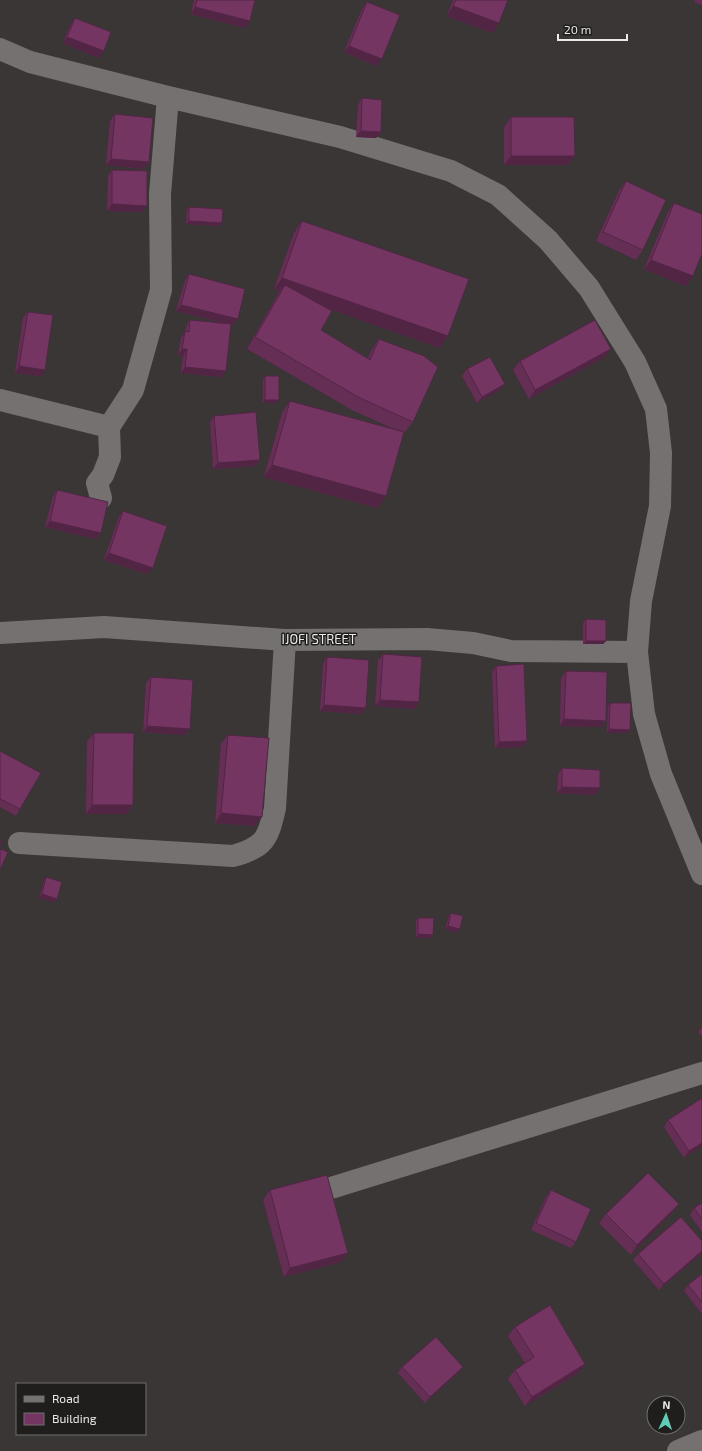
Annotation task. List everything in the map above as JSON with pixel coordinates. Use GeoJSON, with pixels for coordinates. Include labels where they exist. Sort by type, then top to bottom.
{"type":"FeatureCollection","features":[{"type":"Feature","properties":{"kind":"street"},"geometry":{"type":"LineString","coordinates":[[0,49],[30,62],[168,97],[340,137],[451,171],[498,195],[548,240],[589,288],[635,362],[656,409],[662,452],[660,506],[641,601],[636,652],[644,714],[662,774],[702,874]]}},
{"type":"Feature","properties":{"kind":"street"},"geometry":{"type":"LineString","coordinates":[[101,498],[98,483],[110,457],[109,427],[132,390],[162,290],[160,194],[168,97]]}},
{"type":"Feature","properties":{"kind":"street"},"geometry":{"type":"LineString","coordinates":[[0,400],[109,427]]}},
{"type":"Feature","properties":{"kind":"street","name":"IJOFI STREET"},"geometry":{"type":"LineString","coordinates":[[0,633],[104,627],[285,640],[427,639],[473,643],[511,652],[636,652]]}},
{"type":"Feature","properties":{"kind":"street"},"geometry":{"type":"LineString","coordinates":[[19,843],[233,856],[252,851],[269,834],[275,808],[285,640]]}},
{"type":"Feature","properties":{"kind":"street"},"geometry":{"type":"LineString","coordinates":[[331,1188],[702,1074]]}},
{"type":"Feature","properties":{"kind":"street"},"geometry":{"type":"LineString","coordinates":[[678,1451],[702,1442]]}},
{"type":"Feature","properties":{"kind":"building"},"geometry":{"type":"Polygon","coordinates":[[[197,0],[255,0],[250,21],[195,7],[197,0]]]}},
{"type":"Feature","properties":{"kind":"building"},"geometry":{"type":"Polygon","coordinates":[[[456,0],[508,0],[499,23],[453,6],[456,0]]]}},
{"type":"Feature","properties":{"kind":"building"},"geometry":{"type":"Polygon","coordinates":[[[367,2],[400,15],[382,59],[349,46],[367,2]]]}},
{"type":"Feature","properties":{"kind":"building"},"geometry":{"type":"Polygon","coordinates":[[[75,18],[111,32],[104,51],[67,37],[75,18]]]}},
{"type":"Feature","properties":{"kind":"building"},"geometry":{"type":"Polygon","coordinates":[[[362,98],[382,100],[381,132],[361,131],[362,98]]]}},
{"type":"Feature","properties":{"kind":"building"},"geometry":{"type":"Polygon","coordinates":[[[115,114],[153,118],[149,162],[111,159],[115,114]]]}},
{"type":"Feature","properties":{"kind":"building"},"geometry":{"type":"Polygon","coordinates":[[[511,117],[574,117],[575,156],[511,156],[511,117]]]}},
{"type":"Feature","properties":{"kind":"building"},"geometry":{"type":"Polygon","coordinates":[[[112,170],[147,171],[147,206],[112,204],[112,170]]]}},
{"type":"Feature","properties":{"kind":"building"},"geometry":{"type":"Polygon","coordinates":[[[626,181],[666,200],[643,250],[603,232],[626,181]]]}},
{"type":"Feature","properties":{"kind":"building"},"geometry":{"type":"Polygon","coordinates":[[[674,203],[702,214],[702,254],[693,276],[651,260],[674,203]]]}},
{"type":"Feature","properties":{"kind":"building"},"geometry":{"type":"Polygon","coordinates":[[[189,207],[223,209],[222,223],[189,221],[189,207]]]}},
{"type":"Feature","properties":{"kind":"building"},"geometry":{"type":"Polygon","coordinates":[[[302,221],[469,279],[448,336],[282,278],[302,221]]]}},
{"type":"Feature","properties":{"kind":"building"},"geometry":{"type":"Polygon","coordinates":[[[189,274],[245,289],[238,319],[181,305],[189,274]]]}},
{"type":"Feature","properties":{"kind":"building"},"geometry":{"type":"Polygon","coordinates":[[[285,285],[332,311],[321,330],[370,360],[379,339],[424,356],[438,367],[413,422],[360,398],[255,337],[285,285]]]}},
{"type":"Feature","properties":{"kind":"building"},"geometry":{"type":"Polygon","coordinates":[[[28,312],[53,315],[45,370],[19,366],[28,312]]]}},
{"type":"Feature","properties":{"kind":"building"},"geometry":{"type":"Polygon","coordinates":[[[190,320],[231,324],[226,371],[185,367],[187,349],[182,349],[185,331],[189,332],[190,320]]]}},
{"type":"Feature","properties":{"kind":"building"},"geometry":{"type":"Polygon","coordinates":[[[595,320],[611,349],[535,390],[520,361],[595,320]]]}},
{"type":"Feature","properties":{"kind":"building"},"geometry":{"type":"Polygon","coordinates":[[[490,357],[505,384],[482,397],[467,369],[490,357]]]}},
{"type":"Feature","properties":{"kind":"building"},"geometry":{"type":"Polygon","coordinates":[[[265,376],[279,376],[279,400],[265,400],[265,376]]]}},
{"type":"Feature","properties":{"kind":"building"},"geometry":{"type":"Polygon","coordinates":[[[290,401],[404,432],[386,496],[272,465],[290,401]]]}},
{"type":"Feature","properties":{"kind":"building"},"geometry":{"type":"Polygon","coordinates":[[[256,412],[260,460],[218,463],[214,416],[256,412]]]}},
{"type":"Feature","properties":{"kind":"building"},"geometry":{"type":"Polygon","coordinates":[[[57,490],[108,502],[101,533],[50,521],[57,490]]]}},
{"type":"Feature","properties":{"kind":"building"},"geometry":{"type":"Polygon","coordinates":[[[123,511],[167,526],[153,568],[109,553],[123,511]]]}},
{"type":"Feature","properties":{"kind":"building"},"geometry":{"type":"Polygon","coordinates":[[[586,619],[606,620],[606,641],[586,641],[586,619]]]}},
{"type":"Feature","properties":{"kind":"building"},"geometry":{"type":"Polygon","coordinates":[[[383,654],[422,657],[419,702],[380,700],[383,654]]]}},
{"type":"Feature","properties":{"kind":"building"},"geometry":{"type":"Polygon","coordinates":[[[327,657],[369,660],[366,708],[324,705],[327,657]]]}},
{"type":"Feature","properties":{"kind":"building"},"geometry":{"type":"Polygon","coordinates":[[[524,664],[527,741],[499,742],[496,666],[524,664]]]}},
{"type":"Feature","properties":{"kind":"building"},"geometry":{"type":"Polygon","coordinates":[[[566,671],[607,672],[606,721],[564,719],[566,671]]]}},
{"type":"Feature","properties":{"kind":"building"},"geometry":{"type":"Polygon","coordinates":[[[151,677],[193,680],[190,729],[147,726],[151,677]]]}},
{"type":"Feature","properties":{"kind":"building"},"geometry":{"type":"Polygon","coordinates":[[[610,703],[631,703],[630,730],[609,729],[610,703]]]}},
{"type":"Feature","properties":{"kind":"building"},"geometry":{"type":"Polygon","coordinates":[[[94,733],[134,733],[133,805],[92,805],[94,733]]]}},
{"type":"Feature","properties":{"kind":"building"},"geometry":{"type":"Polygon","coordinates":[[[228,735],[269,738],[262,817],[221,813],[228,735]]]}},
{"type":"Feature","properties":{"kind":"building"},"geometry":{"type":"Polygon","coordinates":[[[0,751],[41,773],[20,809],[0,799],[0,751]]]}},
{"type":"Feature","properties":{"kind":"building"},"geometry":{"type":"Polygon","coordinates":[[[562,768],[600,770],[600,788],[562,787],[562,768]]]}},
{"type":"Feature","properties":{"kind":"building"},"geometry":{"type":"Polygon","coordinates":[[[0,849],[8,852],[0,870],[0,849]]]}},
{"type":"Feature","properties":{"kind":"building"},"geometry":{"type":"Polygon","coordinates":[[[46,877],[62,882],[57,899],[42,894],[46,877]]]}},
{"type":"Feature","properties":{"kind":"building"},"geometry":{"type":"Polygon","coordinates":[[[451,913],[463,916],[460,929],[448,926],[451,913]]]}},
{"type":"Feature","properties":{"kind":"building"},"geometry":{"type":"Polygon","coordinates":[[[418,918],[434,918],[433,935],[418,934],[418,918]]]}},
{"type":"Feature","properties":{"kind":"building"},"geometry":{"type":"Polygon","coordinates":[[[702,1098],[702,1143],[689,1151],[668,1120],[702,1098]]]}},
{"type":"Feature","properties":{"kind":"building"},"geometry":{"type":"Polygon","coordinates":[[[648,1173],[679,1204],[637,1245],[606,1214],[648,1173]]]}},
{"type":"Feature","properties":{"kind":"building"},"geometry":{"type":"Polygon","coordinates":[[[327,1175],[348,1253],[290,1268],[270,1190],[327,1175]]]}},
{"type":"Feature","properties":{"kind":"building"},"geometry":{"type":"Polygon","coordinates":[[[551,1190],[591,1209],[576,1242],[536,1223],[551,1190]]]}},
{"type":"Feature","properties":{"kind":"building"},"geometry":{"type":"Polygon","coordinates":[[[702,1203],[702,1219],[694,1208],[702,1203]]]}},
{"type":"Feature","properties":{"kind":"building"},"geometry":{"type":"Polygon","coordinates":[[[681,1217],[702,1241],[702,1251],[664,1284],[638,1254],[681,1217]]]}},
{"type":"Feature","properties":{"kind":"building"},"geometry":{"type":"Polygon","coordinates":[[[702,1274],[702,1302],[688,1285],[702,1274]]]}},
{"type":"Feature","properties":{"kind":"building"},"geometry":{"type":"Polygon","coordinates":[[[550,1305],[585,1364],[532,1397],[515,1370],[534,1357],[515,1327],[550,1305]]]}},
{"type":"Feature","properties":{"kind":"building"},"geometry":{"type":"Polygon","coordinates":[[[436,1337],[463,1367],[430,1397],[402,1367],[436,1337]]]}}]}
